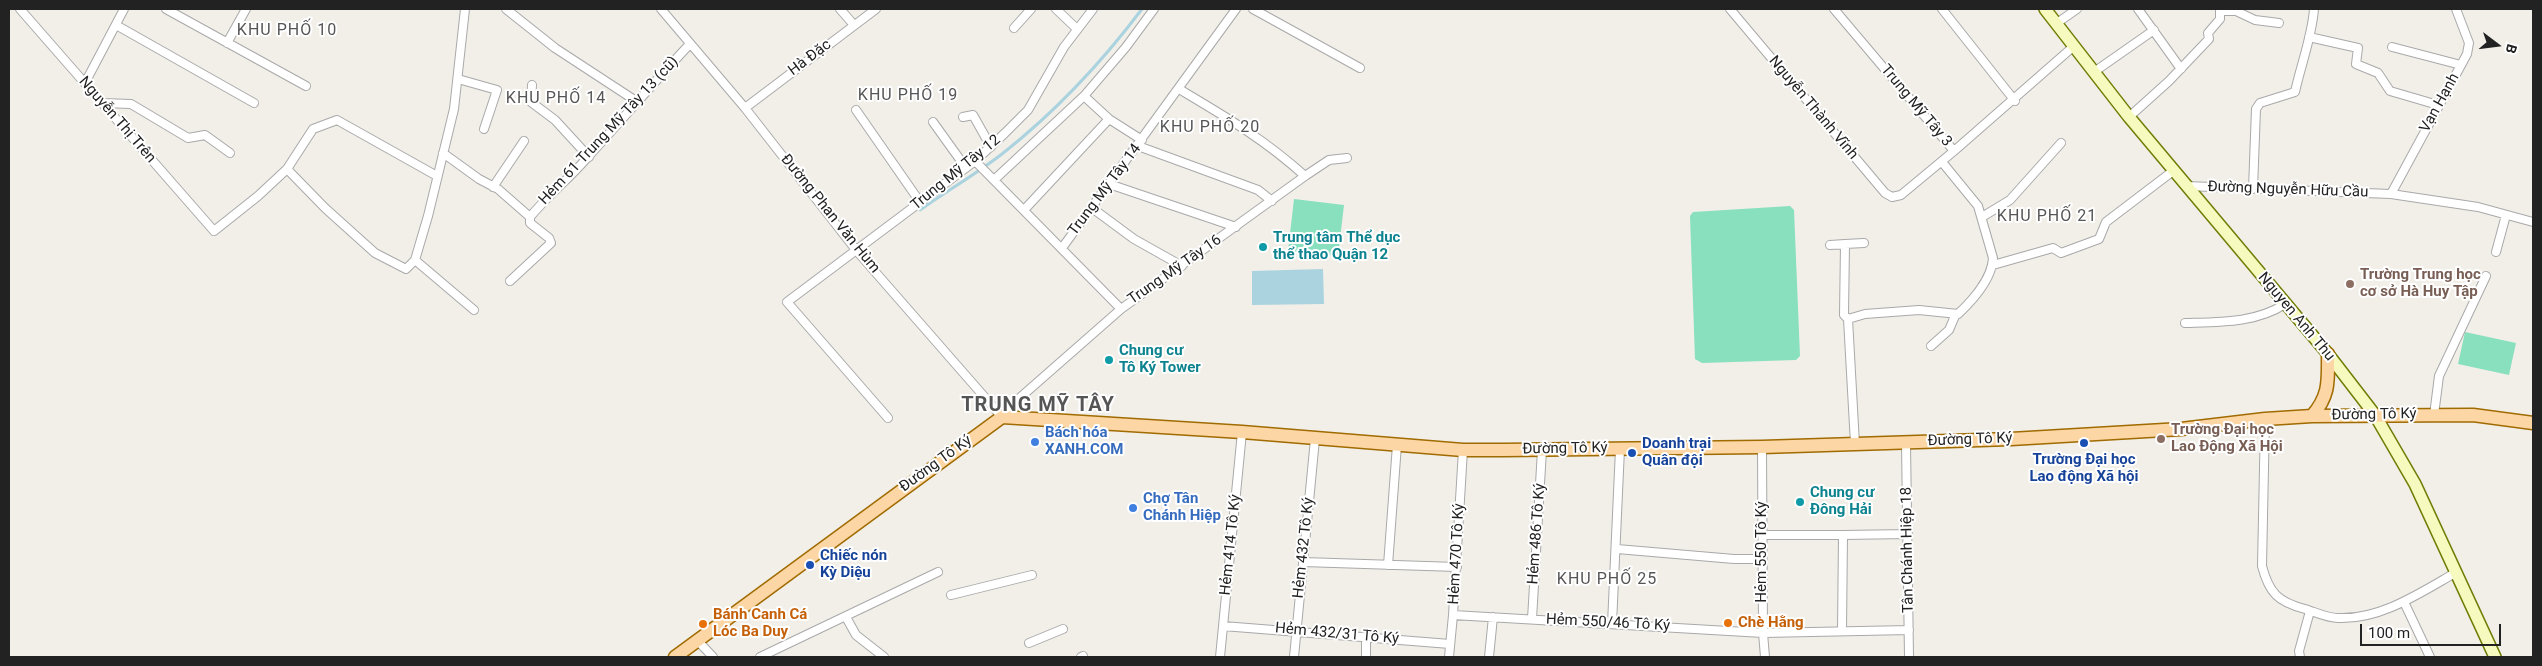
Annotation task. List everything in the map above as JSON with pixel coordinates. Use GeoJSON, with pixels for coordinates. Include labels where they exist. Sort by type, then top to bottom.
{"type":"FeatureCollection","features":[{"type":"Feature","properties":{"kind":"main road","name":"Nguyen Anh Thu"},"geometry":{"type":"LineString","coordinates":[[2045,9],[2129,117],[2328,354],[2374,415],[2415,484],[2455,573],[2496,657]]}},
{"type":"Feature","properties":{"kind":"main road"},"geometry":{"type":"LineString","coordinates":[[2312,416],[2325,399],[2329,373],[2328,354]]}},
{"type":"Feature","properties":{"kind":"main road","name":"Đường Tô Ký"},"geometry":{"type":"LineString","coordinates":[[674,657],[1002,417],[1242,432],[1463,450],[1762,447],[1906,443],[2181,429],[2265,419],[2312,416],[2473,415],[2533,423]]}},
{"type":"Feature","properties":{"kind":"street","name":"Nguyễn Thị Trên"},"geometry":{"type":"LineString","coordinates":[[20,9],[214,230],[258,196],[287,169]]}},
{"type":"Feature","properties":{"kind":"street"},"geometry":{"type":"LineString","coordinates":[[85,83],[124,9]]}},
{"type":"Feature","properties":{"kind":"street"},"geometry":{"type":"LineString","coordinates":[[166,9],[306,86]]}},
{"type":"Feature","properties":{"kind":"street"},"geometry":{"type":"LineString","coordinates":[[227,43],[246,9]]}},
{"type":"Feature","properties":{"kind":"street"},"geometry":{"type":"LineString","coordinates":[[437,176],[337,120],[313,128],[287,169],[325,208],[375,253],[406,268],[414,260],[428,216],[454,110],[465,9]]}},
{"type":"Feature","properties":{"kind":"street"},"geometry":{"type":"LineString","coordinates":[[506,9],[555,48],[636,101]]}},
{"type":"Feature","properties":{"kind":"street","name":"Đường Phan Văn Hùm"},"geometry":{"type":"LineString","coordinates":[[661,9],[745,108],[856,250],[1002,417]]}},
{"type":"Feature","properties":{"kind":"street"},"geometry":{"type":"LineString","coordinates":[[840,9],[854,25]]}},
{"type":"Feature","properties":{"kind":"street","name":"Hà Đặc"},"geometry":{"type":"LineString","coordinates":[[745,108],[876,9]]}},
{"type":"Feature","properties":{"kind":"street"},"geometry":{"type":"LineString","coordinates":[[1014,28],[1031,9]]}},
{"type":"Feature","properties":{"kind":"street"},"geometry":{"type":"LineString","coordinates":[[1056,9],[1077,29]]}},
{"type":"Feature","properties":{"kind":"street","name":"Trung Mỹ Tây 12"},"geometry":{"type":"LineString","coordinates":[[888,418],[786,302],[966,168],[976,163],[1028,110],[1077,29],[1093,9]]}},
{"type":"Feature","properties":{"kind":"street"},"geometry":{"type":"LineString","coordinates":[[994,180],[1084,96],[1126,47],[1154,9]]}},
{"type":"Feature","properties":{"kind":"street","name":"Trung Mỹ Tây 14"},"geometry":{"type":"LineString","coordinates":[[1062,248],[1236,9]]}},
{"type":"Feature","properties":{"kind":"street"},"geometry":{"type":"LineString","coordinates":[[1253,9],[1360,68]]}},
{"type":"Feature","properties":{"kind":"street","name":"Nguyễn Thành Vĩnh"},"geometry":{"type":"LineString","coordinates":[[1730,9],[1885,193],[1892,197],[1902,196]]}},
{"type":"Feature","properties":{"kind":"street","name":"Trung Mỹ Tây 3"},"geometry":{"type":"LineString","coordinates":[[1834,9],[1954,151],[1902,196]]}},
{"type":"Feature","properties":{"kind":"street"},"geometry":{"type":"LineString","coordinates":[[1942,9],[2015,101]]}},
{"type":"Feature","properties":{"kind":"street"},"geometry":{"type":"LineString","coordinates":[[2057,23],[2077,9]]}},
{"type":"Feature","properties":{"kind":"street"},"geometry":{"type":"LineString","coordinates":[[2138,9],[2180,68]]}},
{"type":"Feature","properties":{"kind":"street"},"geometry":{"type":"LineString","coordinates":[[2253,189],[2256,109],[2260,103],[2295,92],[2314,9]]}},
{"type":"Feature","properties":{"kind":"street","name":"Vạn Hạnh"},"geometry":{"type":"LineString","coordinates":[[2390,194],[2467,54],[2469,43],[2456,9]]}},
{"type":"Feature","properties":{"kind":"street"},"geometry":{"type":"LineString","coordinates":[[2129,117],[2209,39],[2208,33],[2220,19],[2220,10],[2236,11],[2256,20],[2278,23]]}},
{"type":"Feature","properties":{"kind":"street"},"geometry":{"type":"LineString","coordinates":[[116,25],[254,103]]}},
{"type":"Feature","properties":{"kind":"street"},"geometry":{"type":"LineString","coordinates":[[2094,72],[2154,30]]}},
{"type":"Feature","properties":{"kind":"street"},"geometry":{"type":"LineString","coordinates":[[2309,37],[2358,48],[2356,64],[2378,73],[2390,91],[2438,105]]}},
{"type":"Feature","properties":{"kind":"street","name":"Hẻm 61 Trung Mỹ Tây 13 (cũ)"},"geometry":{"type":"LineString","coordinates":[[530,217],[549,194],[589,157],[636,101],[690,45]]}},
{"type":"Feature","properties":{"kind":"street"},"geometry":{"type":"LineString","coordinates":[[1954,151],[2015,101],[2074,46]]}},
{"type":"Feature","properties":{"kind":"street"},"geometry":{"type":"LineString","coordinates":[[2392,47],[2461,65]]}},
{"type":"Feature","properties":{"kind":"street"},"geometry":{"type":"LineString","coordinates":[[458,79],[497,90],[484,129]]}},
{"type":"Feature","properties":{"kind":"street"},"geometry":{"type":"LineString","coordinates":[[532,85],[531,102],[555,120],[589,157]]}},
{"type":"Feature","properties":{"kind":"street"},"geometry":{"type":"LineString","coordinates":[[1179,89],[1244,127],[1305,176]]}},
{"type":"Feature","properties":{"kind":"street"},"geometry":{"type":"LineString","coordinates":[[1084,96],[1109,119],[1140,143],[1258,190],[1272,201]]}},
{"type":"Feature","properties":{"kind":"street"},"geometry":{"type":"LineString","coordinates":[[102,103],[131,104],[188,138],[205,135],[230,153]]}},
{"type":"Feature","properties":{"kind":"street"},"geometry":{"type":"LineString","coordinates":[[856,110],[920,202]]}},
{"type":"Feature","properties":{"kind":"street"},"geometry":{"type":"LineString","coordinates":[[963,118],[973,115],[991,147]]}},
{"type":"Feature","properties":{"kind":"street"},"geometry":{"type":"LineString","coordinates":[[1024,210],[1109,119]]}},
{"type":"Feature","properties":{"kind":"street"},"geometry":{"type":"LineString","coordinates":[[933,122],[966,168]]}},
{"type":"Feature","properties":{"kind":"street"},"geometry":{"type":"LineString","coordinates":[[493,186],[524,140]]}},
{"type":"Feature","properties":{"kind":"street"},"geometry":{"type":"LineString","coordinates":[[1982,217],[2010,200],[2061,144]]}},
{"type":"Feature","properties":{"kind":"street"},"geometry":{"type":"LineString","coordinates":[[442,154],[493,186],[530,217],[530,223],[549,238],[551,243],[510,281]]}},
{"type":"Feature","properties":{"kind":"street","name":"Trung Mỹ Tây 16"},"geometry":{"type":"LineString","coordinates":[[1002,417],[1015,402],[1121,309],[1305,176],[1329,160],[1347,158]]}},
{"type":"Feature","properties":{"kind":"street"},"geometry":{"type":"LineString","coordinates":[[1931,346],[1949,330],[1955,316],[1962,311],[1976,293],[1993,265],[1993,258],[1978,206],[1942,162]]}},
{"type":"Feature","properties":{"kind":"street"},"geometry":{"type":"LineString","coordinates":[[976,163],[1121,309]]}},
{"type":"Feature","properties":{"kind":"street"},"geometry":{"type":"LineString","coordinates":[[1993,265],[2053,248],[2061,253],[2068,252],[2099,239],[2106,222],[2173,171]]}},
{"type":"Feature","properties":{"kind":"street"},"geometry":{"type":"LineString","coordinates":[[1109,184],[1236,227]]}},
{"type":"Feature","properties":{"kind":"street","name":"Đường Nguyễn Hữu Cầu"},"geometry":{"type":"LineString","coordinates":[[2185,186],[2390,194],[2478,207],[2533,222]]}},
{"type":"Feature","properties":{"kind":"street"},"geometry":{"type":"LineString","coordinates":[[1092,208],[1134,239],[1182,266]]}},
{"type":"Feature","properties":{"kind":"street"},"geometry":{"type":"LineString","coordinates":[[2496,252],[2506,215]]}},
{"type":"Feature","properties":{"kind":"street"},"geometry":{"type":"LineString","coordinates":[[1830,245],[1864,243]]}},
{"type":"Feature","properties":{"kind":"street"},"geometry":{"type":"LineString","coordinates":[[1845,244],[1844,315],[1848,319],[1856,444]]}},
{"type":"Feature","properties":{"kind":"street"},"geometry":{"type":"LineString","coordinates":[[414,260],[474,310]]}},
{"type":"Feature","properties":{"kind":"street"},"geometry":{"type":"LineString","coordinates":[[2434,415],[2439,376],[2486,276]]}},
{"type":"Feature","properties":{"kind":"street"},"geometry":{"type":"LineString","coordinates":[[2185,323],[2249,319],[2272,313],[2285,304]]}},
{"type":"Feature","properties":{"kind":"street"},"geometry":{"type":"LineString","coordinates":[[1848,319],[1865,314],[1919,310],[1955,316]]}},
{"type":"Feature","properties":{"kind":"street"},"geometry":{"type":"LineString","coordinates":[[2265,419],[2262,566],[2266,581],[2278,599],[2310,611],[2338,618],[2373,614],[2404,602],[2455,573]]}},
{"type":"Feature","properties":{"kind":"street","name":"Hẻm 414 Tô Ký"},"geometry":{"type":"LineString","coordinates":[[1220,657],[1242,432]]}},
{"type":"Feature","properties":{"kind":"street","name":"Hẻm 432 Tô Ký"},"geometry":{"type":"LineString","coordinates":[[1294,657],[1315,439]]}},
{"type":"Feature","properties":{"kind":"street","name":"Tân Chánh Hiệp 18"},"geometry":{"type":"LineString","coordinates":[[1906,443],[1909,657]]}},
{"type":"Feature","properties":{"kind":"street"},"geometry":{"type":"LineString","coordinates":[[1388,565],[1397,445]]}},
{"type":"Feature","properties":{"kind":"street","name":"Hẻm 550 Tô Ký"},"geometry":{"type":"LineString","coordinates":[[1762,447],[1763,633],[1765,657]]}},
{"type":"Feature","properties":{"kind":"street"},"geometry":{"type":"LineString","coordinates":[[1612,624],[1617,549],[1620,449]]}},
{"type":"Feature","properties":{"kind":"street","name":"Hẻm 470 Tô Ký"},"geometry":{"type":"LineString","coordinates":[[1449,657],[1454,614],[1463,450]]}},
{"type":"Feature","properties":{"kind":"street","name":"Hẻm 486 Tô Ký"},"geometry":{"type":"LineString","coordinates":[[1532,619],[1542,450]]}},
{"type":"Feature","properties":{"kind":"street"},"geometry":{"type":"LineString","coordinates":[[1762,535],[1908,534]]}},
{"type":"Feature","properties":{"kind":"street"},"geometry":{"type":"LineString","coordinates":[[1842,630],[1843,535]]}},
{"type":"Feature","properties":{"kind":"street"},"geometry":{"type":"LineString","coordinates":[[1617,549],[1734,559],[1762,559]]}},
{"type":"Feature","properties":{"kind":"street"},"geometry":{"type":"LineString","coordinates":[[1303,562],[1457,567]]}},
{"type":"Feature","properties":{"kind":"street"},"geometry":{"type":"LineString","coordinates":[[760,657],[938,572]]}},
{"type":"Feature","properties":{"kind":"street"},"geometry":{"type":"LineString","coordinates":[[951,595],[1032,575]]}},
{"type":"Feature","properties":{"kind":"street"},"geometry":{"type":"LineString","coordinates":[[2404,602],[2430,657]]}},
{"type":"Feature","properties":{"kind":"street"},"geometry":{"type":"LineString","coordinates":[[2300,657],[2299,651],[2310,611]]}},
{"type":"Feature","properties":{"kind":"street","name":"Hẻm 550/46 Tô Ký"},"geometry":{"type":"LineString","coordinates":[[1454,614],[1763,633],[1909,630]]}},
{"type":"Feature","properties":{"kind":"street"},"geometry":{"type":"LineString","coordinates":[[846,617],[856,635],[884,657]]}},
{"type":"Feature","properties":{"kind":"street"},"geometry":{"type":"LineString","coordinates":[[1490,657],[1493,617]]}},
{"type":"Feature","properties":{"kind":"street","name":"Hẻm 432/31 Tô Ký"},"geometry":{"type":"LineString","coordinates":[[1223,626],[1450,644]]}},
{"type":"Feature","properties":{"kind":"street"},"geometry":{"type":"LineString","coordinates":[[1029,643],[1063,629]]}},
{"type":"Feature","properties":{"kind":"street"},"geometry":{"type":"LineString","coordinates":[[1366,637],[1366,657]]}},
{"type":"Feature","properties":{"kind":"street"},"geometry":{"type":"LineString","coordinates":[[697,640],[713,657]]}},
{"type":"Feature","properties":{"kind":"green space"},"geometry":{"type":"Polygon","coordinates":[[[1294,199],[1344,205],[1338,256],[1288,251],[1294,199]]]}},
{"type":"Feature","properties":{"kind":"green space"},"geometry":{"type":"Polygon","coordinates":[[[1790,206],[1794,210],[1800,356],[1796,360],[1702,363],[1695,359],[1690,216],[1693,212],[1790,206]]]}},
{"type":"Feature","properties":{"kind":"green space"},"geometry":{"type":"Polygon","coordinates":[[[2465,332],[2516,343],[2509,375],[2458,364],[2465,332]]]}},
{"type":"Feature","properties":{"kind":"water"},"geometry":{"type":"Polygon","coordinates":[[[1323,269],[1324,304],[1252,305],[1252,271],[1323,269]]]}},
{"type":"Feature","properties":{"kind":"waterway"},"geometry":{"type":"LineString","coordinates":[[920,210],[1002,154],[1040,122],[1094,67],[1142,9]]}},
{"type":"Feature","properties":{"kind":"place","name":"Trung tâm Thể dục thể thao Quận 12"},"geometry":{"type":"Point","coordinates":[1263,247]}},
{"type":"Feature","properties":{"kind":"place","name":"Trường Trung học cơ sở Hà Huy Tập"},"geometry":{"type":"Point","coordinates":[2350,284]}},
{"type":"Feature","properties":{"kind":"place","name":"Chung cư Tô Ký Tower"},"geometry":{"type":"Point","coordinates":[1109,360]}},
{"type":"Feature","properties":{"kind":"place","name":"Trường Đại học Lao Động Xã Hội"},"geometry":{"type":"Point","coordinates":[2161,439]}},
{"type":"Feature","properties":{"kind":"place","name":"Bách hóa XANH.COM"},"geometry":{"type":"Point","coordinates":[1035,442]}},
{"type":"Feature","properties":{"kind":"place","name":"Trường Đại học Lao động Xã hội"},"geometry":{"type":"Point","coordinates":[2084,443]}},
{"type":"Feature","properties":{"kind":"place","name":"Doanh trại Quân đội"},"geometry":{"type":"Point","coordinates":[1632,453]}},
{"type":"Feature","properties":{"kind":"place","name":"Chung cư Đông Hải"},"geometry":{"type":"Point","coordinates":[1800,502]}},
{"type":"Feature","properties":{"kind":"place","name":"Chợ Tân Chánh Hiệp"},"geometry":{"type":"Point","coordinates":[1133,508]}},
{"type":"Feature","properties":{"kind":"place","name":"Chiếc nón Kỳ Diệu"},"geometry":{"type":"Point","coordinates":[810,565]}},
{"type":"Feature","properties":{"kind":"place","name":"Chè Hằng"},"geometry":{"type":"Point","coordinates":[1728,623]}},
{"type":"Feature","properties":{"kind":"place","name":"Bánh Canh Cá Lóc Ba Duy"},"geometry":{"type":"Point","coordinates":[703,624]}},
{"type":"Feature","properties":{"kind":"district","name":"KHU PHỐ 10"},"geometry":{"type":"Point","coordinates":[287,31]}},
{"type":"Feature","properties":{"kind":"district","name":"KHU PHỐ 19"},"geometry":{"type":"Point","coordinates":[908,96]}},
{"type":"Feature","properties":{"kind":"district","name":"KHU PHỐ 14"},"geometry":{"type":"Point","coordinates":[556,99]}},
{"type":"Feature","properties":{"kind":"district","name":"KHU PHỐ 20"},"geometry":{"type":"Point","coordinates":[1210,128]}},
{"type":"Feature","properties":{"kind":"district","name":"KHU PHỐ 21"},"geometry":{"type":"Point","coordinates":[2047,217]}},
{"type":"Feature","properties":{"kind":"district","name":"TRUNG MỸ TÂY"},"geometry":{"type":"Point","coordinates":[1038,406]}},
{"type":"Feature","properties":{"kind":"district","name":"KHU PHỐ 25"},"geometry":{"type":"Point","coordinates":[1607,580]}}]}
